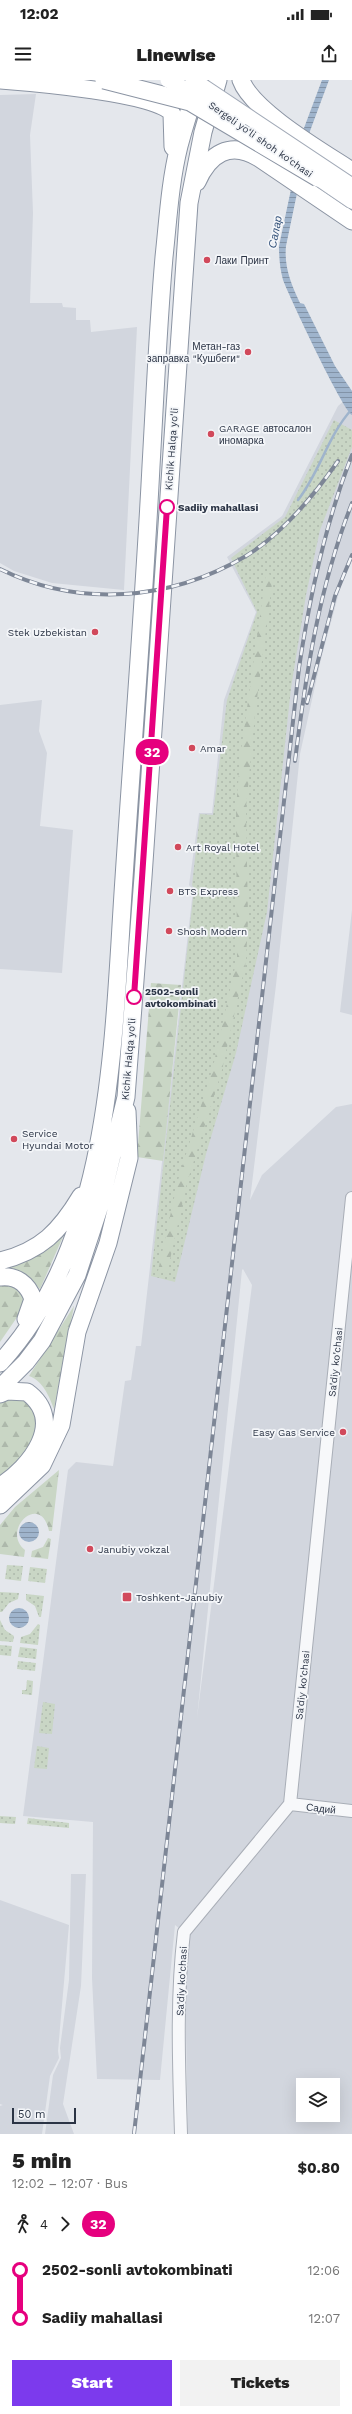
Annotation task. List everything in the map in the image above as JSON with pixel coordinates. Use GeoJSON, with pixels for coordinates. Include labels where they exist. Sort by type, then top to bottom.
{"type":"FeatureCollection","features":[{"type":"Feature","properties":{"kind":"highway"},"geometry":{"type":"LineString","coordinates":[[0,80],[99,91],[163,105],[170,110],[173,119],[174,172]]}},
{"type":"Feature","properties":{"kind":"highway"},"geometry":{"type":"LineString","coordinates":[[104,80],[190,102],[318,178]]}},
{"type":"Feature","properties":{"kind":"highway","name":"Kichik Halqa yo'li"},"geometry":{"type":"LineString","coordinates":[[5,1357],[30,1324],[62,1270],[91,1179],[107,1090],[124,876],[161,294],[174,172],[179,146],[199,80]]}},
{"type":"Feature","properties":{"kind":"highway","name":"Kichik Halqa yo'li"},"geometry":{"type":"LineString","coordinates":[[0,1388],[26,1362],[42,1340],[77,1275],[85,1256],[100,1205],[126,1097],[143,877],[189,203],[198,155],[218,80]]}},
{"type":"Feature","properties":{"kind":"highway"},"geometry":{"type":"LineString","coordinates":[[241,80],[252,99],[283,123],[352,171]]}},
{"type":"Feature","properties":{"kind":"highway"},"geometry":{"type":"LineString","coordinates":[[189,203],[200,175],[217,155],[236,150],[259,158],[352,221]]}},
{"type":"Feature","properties":{"kind":"highway"},"geometry":{"type":"LineString","coordinates":[[150,481],[169,482]]}},
{"type":"Feature","properties":{"kind":"highway"},"geometry":{"type":"LineString","coordinates":[[124,876],[143,877]]}},
{"type":"Feature","properties":{"kind":"highway"},"geometry":{"type":"LineString","coordinates":[[0,1505],[42,1465],[52,1447],[61,1425],[77,1332],[108,1243],[129,1158],[130,1135],[126,1097]]}},
{"type":"Feature","properties":{"kind":"highway"},"geometry":{"type":"LineString","coordinates":[[0,1261],[25,1253],[50,1238],[73,1209],[91,1179]]}},
{"type":"Feature","properties":{"kind":"highway"},"geometry":{"type":"LineString","coordinates":[[0,1277],[14,1278],[21,1282],[27,1287],[32,1299],[26,1320],[5,1357]]}},
{"type":"Feature","properties":{"kind":"highway"},"geometry":{"type":"LineString","coordinates":[[0,1394],[7,1391],[27,1392],[40,1406],[46,1421],[41,1442],[26,1465],[17,1475],[0,1486]]}},
{"type":"Feature","properties":{"kind":"main road","name":"Sergeli yo‘li shoh ko‘chasi"},"geometry":{"type":"LineString","coordinates":[[168,80],[230,116],[352,201]]}},
{"type":"Feature","properties":{"kind":"main road","name":"Sergeli yo‘li shoh ko‘chasi"},"geometry":{"type":"LineString","coordinates":[[193,80],[352,186]]}},
{"type":"Feature","properties":{"kind":"street","name":"Sa'diy ko'chasi"},"geometry":{"type":"LineString","coordinates":[[181,2134],[178,2048],[181,1957],[184,1932],[290,1804],[352,1198]]}},
{"type":"Feature","properties":{"kind":"street","name":"Садий"},"geometry":{"type":"LineString","coordinates":[[290,1804],[352,1811]]}},
{"type":"Feature","properties":{"kind":"shaded area"},"geometry":{"type":"Polygon","coordinates":[[[36,94],[30,135],[33,213],[30,303],[62,303],[63,307],[76,308],[76,320],[90,320],[91,332],[137,327],[124,590],[52,583],[14,571],[0,563],[0,95],[36,94]]]}},
{"type":"Feature","properties":{"kind":"shaded area"},"geometry":{"type":"Polygon","coordinates":[[[352,394],[352,561],[343,578],[321,659],[300,754],[276,985],[250,1200],[262,1175],[336,1107],[352,1104],[352,2134],[188,2134],[184,1932],[175,1925],[160,2080],[97,2079],[92,1978],[93,1822],[23,1816],[68,1470],[76,1462],[113,1466],[125,1381],[131,1380],[136,1346],[141,1346],[193,890],[189,885],[199,813],[212,813],[224,700],[256,612],[227,557],[282,516],[338,406],[352,394]],[[243,1269],[197,1718],[252,1285],[243,1269]]]}},
{"type":"Feature","properties":{"kind":"shaded area"},"geometry":{"type":"Polygon","coordinates":[[[42,700],[39,731],[47,753],[40,826],[73,830],[62,973],[0,969],[0,705],[42,700]]]}},
{"type":"Feature","properties":{"kind":"shaded area"},"geometry":{"type":"Polygon","coordinates":[[[352,910],[352,1015],[340,1012],[352,910]]]}},
{"type":"Feature","properties":{"kind":"shaded area"},"geometry":{"type":"Polygon","coordinates":[[[71,1874],[86,1874],[81,1986],[63,2104],[74,2134],[45,2134],[53,2075],[61,2058],[60,2048],[69,1980],[71,1874]]]}},
{"type":"Feature","properties":{"kind":"shaded area"},"geometry":{"type":"Polygon","coordinates":[[[0,1900],[69,1925],[58,2051],[59,2058],[50,2076],[42,2134],[0,2134],[0,2106],[3,2105],[0,2104],[0,1900]]]}},
{"type":"Feature","properties":{"kind":"green space"},"geometry":{"type":"Polygon","coordinates":[[[334,420],[352,430],[352,447],[320,530],[306,595],[291,688],[267,912],[236,1053],[206,1154],[175,1282],[151,1276],[194,889],[192,885],[200,814],[213,815],[227,700],[257,612],[231,558],[285,517],[334,420]]]}},
{"type":"Feature","properties":{"kind":"green space"},"geometry":{"type":"Polygon","coordinates":[[[266,573],[273,576],[255,714],[246,808],[248,919],[246,961],[222,1070],[187,1183],[167,1273],[158,1271],[178,1180],[213,1067],[237,958],[236,807],[241,751],[266,573]]]}},
{"type":"Feature","properties":{"kind":"green space"},"geometry":{"type":"Polygon","coordinates":[[[151,983],[181,985],[163,1161],[137,1157],[151,983]]]}},
{"type":"Feature","properties":{"kind":"green space"},"geometry":{"type":"Polygon","coordinates":[[[65,1232],[40,1289],[26,1275],[0,1270],[65,1232]]]}},
{"type":"Feature","properties":{"kind":"green space"},"geometry":{"type":"Polygon","coordinates":[[[0,1283],[17,1287],[25,1297],[22,1310],[0,1342],[0,1283]]]}},
{"type":"Feature","properties":{"kind":"green space"},"geometry":{"type":"Polygon","coordinates":[[[74,1306],[54,1409],[48,1394],[42,1385],[34,1378],[29,1376],[74,1306]]]}},
{"type":"Feature","properties":{"kind":"green space"},"geometry":{"type":"Polygon","coordinates":[[[22,1397],[34,1406],[39,1430],[22,1459],[0,1479],[0,1403],[13,1398],[22,1397]]]}},
{"type":"Feature","properties":{"kind":"green space"},"geometry":{"type":"Polygon","coordinates":[[[59,1470],[52,1531],[49,1531],[45,1520],[38,1514],[31,1514],[19,1525],[17,1533],[19,1542],[25,1550],[24,1557],[0,1554],[0,1525],[15,1507],[59,1470]]]}},
{"type":"Feature","properties":{"kind":"green space"},"geometry":{"type":"Polygon","coordinates":[[[48,1538],[51,1539],[48,1559],[31,1557],[32,1551],[43,1547],[48,1538]]]}},
{"type":"Feature","properties":{"kind":"green space"},"geometry":{"type":"Polygon","coordinates":[[[7,1565],[23,1566],[21,1581],[5,1579],[7,1565]]]}},
{"type":"Feature","properties":{"kind":"green space"},"geometry":{"type":"Polygon","coordinates":[[[30,1567],[47,1569],[45,1583],[28,1581],[30,1567]]]}},
{"type":"Feature","properties":{"kind":"green space"},"geometry":{"type":"Polygon","coordinates":[[[0,1592],[19,1593],[18,1599],[9,1603],[2,1612],[0,1612],[0,1592]]]}},
{"type":"Feature","properties":{"kind":"green space"},"geometry":{"type":"Polygon","coordinates":[[[26,1594],[44,1596],[41,1617],[39,1617],[35,1606],[26,1600],[26,1594]]]}},
{"type":"Feature","properties":{"kind":"green space"},"geometry":{"type":"Polygon","coordinates":[[[0,1620],[5,1630],[14,1636],[13,1642],[0,1641],[0,1620]]]}},
{"type":"Feature","properties":{"kind":"green space"},"geometry":{"type":"Polygon","coordinates":[[[38,1624],[40,1625],[38,1645],[20,1643],[21,1637],[30,1634],[38,1624]]]}},
{"type":"Feature","properties":{"kind":"green space"},"geometry":{"type":"Polygon","coordinates":[[[0,1645],[12,1646],[11,1656],[0,1655],[0,1645]]]}},
{"type":"Feature","properties":{"kind":"green space"},"geometry":{"type":"Polygon","coordinates":[[[20,1647],[37,1649],[36,1659],[18,1657],[20,1647]]]}},
{"type":"Feature","properties":{"kind":"green space"},"geometry":{"type":"Polygon","coordinates":[[[18,1661],[36,1663],[35,1671],[17,1669],[18,1661]]]}},
{"type":"Feature","properties":{"kind":"green space"},"geometry":{"type":"Polygon","coordinates":[[[27,1680],[33,1681],[32,1695],[22,1694],[22,1690],[26,1690],[27,1680]]]}},
{"type":"Feature","properties":{"kind":"green space"},"geometry":{"type":"Polygon","coordinates":[[[43,1702],[55,1704],[52,1734],[39,1733],[43,1702]]]}},
{"type":"Feature","properties":{"kind":"green space"},"geometry":{"type":"Polygon","coordinates":[[[37,1746],[49,1748],[47,1769],[34,1768],[37,1746]]]}},
{"type":"Feature","properties":{"kind":"green space"},"geometry":{"type":"Polygon","coordinates":[[[0,1816],[16,1817],[15,1824],[0,1823],[0,1816]]]}},
{"type":"Feature","properties":{"kind":"green space"},"geometry":{"type":"Polygon","coordinates":[[[28,1818],[69,1823],[69,1828],[27,1824],[28,1818]]]}},
{"type":"Feature","properties":{"kind":"water","name":"Салар"},"geometry":{"type":"Polygon","coordinates":[[[322,80],[329,80],[310,131],[286,246],[286,261],[291,282],[300,303],[304,304],[335,366],[352,391],[352,415],[346,408],[327,374],[295,307],[283,280],[279,259],[279,246],[304,128],[322,80]]]}},
{"type":"Feature","properties":{"kind":"water"},"geometry":{"type":"Polygon","coordinates":[[[29,1522],[36,1525],[39,1532],[36,1539],[29,1542],[22,1539],[19,1532],[22,1525],[29,1522]]]}},
{"type":"Feature","properties":{"kind":"water"},"geometry":{"type":"Polygon","coordinates":[[[19,1608],[26,1611],[29,1618],[26,1625],[19,1628],[12,1625],[9,1618],[12,1611],[19,1608]]]}},
{"type":"Feature","properties":{"kind":"waterway"},"geometry":{"type":"LineString","coordinates":[[298,500],[306,489],[337,430],[352,409]]}},
{"type":"Feature","properties":{"kind":"railway"},"geometry":{"type":"LineString","coordinates":[[134,2134],[299,668],[313,586],[326,533],[342,481],[352,455]]}},
{"type":"Feature","properties":{"kind":"railway"},"geometry":{"type":"LineString","coordinates":[[0,569],[30,581],[61,590],[93,594],[124,594],[156,590],[187,582],[217,571],[260,547],[285,525],[308,501],[338,461]]}},
{"type":"Feature","properties":{"kind":"railway"},"geometry":{"type":"LineString","coordinates":[[295,761],[309,663],[322,598],[352,503]]}},
{"type":"Feature","properties":{"kind":"railway"},"geometry":{"type":"LineString","coordinates":[[307,703],[335,596],[352,555]]}},
{"type":"Feature","properties":{"kind":"bus line","name":"32"},"geometry":{"type":"LineString","coordinates":[[134,997],[167,507]]}},
{"type":"Feature","properties":{"kind":"place","name":"Лаки Принт"},"geometry":{"type":"Point","coordinates":[207,260]}},
{"type":"Feature","properties":{"kind":"place","name":"Метан-газ заправка \"Кушбеги\""},"geometry":{"type":"Point","coordinates":[248,352]}},
{"type":"Feature","properties":{"kind":"place","name":"GARAGE автосалон иномарка"},"geometry":{"type":"Point","coordinates":[211,434]}},
{"type":"Feature","properties":{"kind":"place","name":"Sadiiy mahallasi"},"geometry":{"type":"Point","coordinates":[167,507]}},
{"type":"Feature","properties":{"kind":"place","name":"Stek Uzbekistan"},"geometry":{"type":"Point","coordinates":[95,632]}},
{"type":"Feature","properties":{"kind":"place","name":"Amar"},"geometry":{"type":"Point","coordinates":[192,748]}},
{"type":"Feature","properties":{"kind":"place","name":"Art Royal Hotel"},"geometry":{"type":"Point","coordinates":[178,847]}},
{"type":"Feature","properties":{"kind":"place","name":"BTS Express"},"geometry":{"type":"Point","coordinates":[170,891]}},
{"type":"Feature","properties":{"kind":"place","name":"Shosh Modern"},"geometry":{"type":"Point","coordinates":[169,931]}},
{"type":"Feature","properties":{"kind":"place","name":"2502-sonli avtokombinati"},"geometry":{"type":"Point","coordinates":[134,997]}},
{"type":"Feature","properties":{"kind":"place","name":"Service Hyundai Motor"},"geometry":{"type":"Point","coordinates":[14,1139]}},
{"type":"Feature","properties":{"kind":"place","name":"Easy Gas Service"},"geometry":{"type":"Point","coordinates":[343,1432]}},
{"type":"Feature","properties":{"kind":"place","name":"Janubiy vokzal"},"geometry":{"type":"Point","coordinates":[90,1549]}},
{"type":"Feature","properties":{"kind":"place","name":"Toshkent-Janubiy"},"geometry":{"type":"Point","coordinates":[127,1597]}}]}
